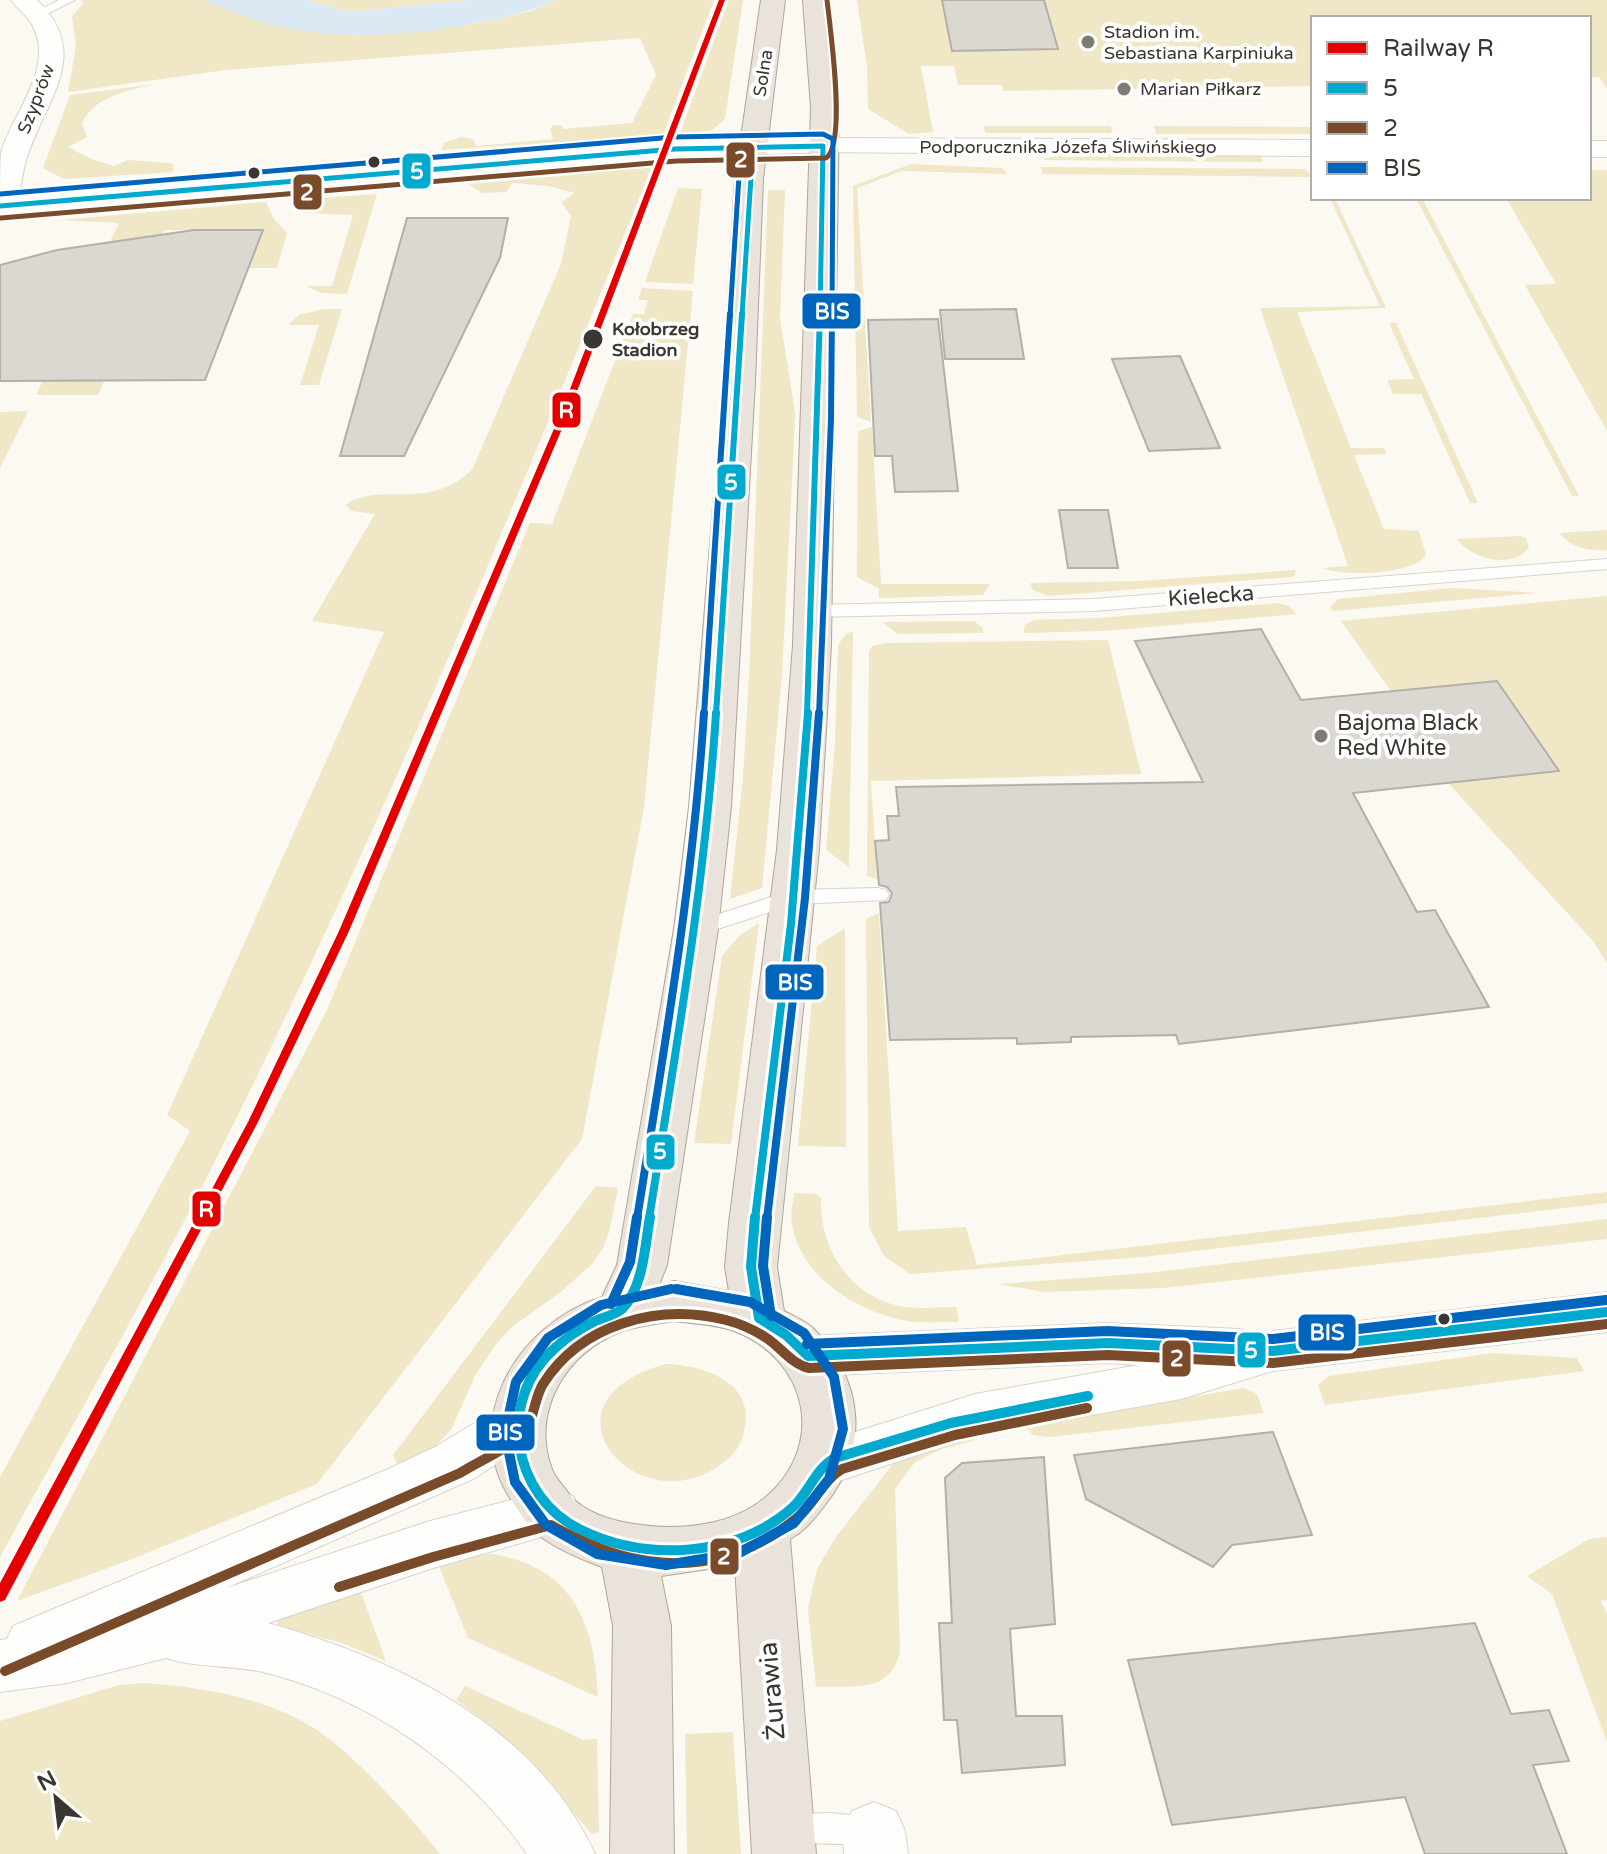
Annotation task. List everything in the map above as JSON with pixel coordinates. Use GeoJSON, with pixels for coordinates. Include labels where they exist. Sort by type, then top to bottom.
{"type":"FeatureCollection","features":[{"type":"Feature","properties":{"kind":"main road","name":"Solna"},"geometry":{"type":"LineString","coordinates":[[622,1309],[642,1265],[696,929],[716,739],[753,146],[773,0]]}},
{"type":"Feature","properties":{"kind":"main road"},"geometry":{"type":"LineString","coordinates":[[759,1318],[751,1267],[754,1223],[793,897],[813,611],[824,94],[815,0]]}},
{"type":"Feature","properties":{"kind":"main road"},"geometry":{"type":"LineString","coordinates":[[657,1302],[692,1302],[727,1307],[759,1318],[786,1335],[808,1356],[824,1381],[831,1407],[831,1436],[824,1464],[806,1494],[778,1519],[761,1529],[707,1549],[667,1553],[627,1548],[587,1535],[553,1512],[526,1478],[517,1453],[515,1425],[528,1381],[547,1355],[573,1332],[622,1309],[657,1302]]}},
{"type":"Feature","properties":{"kind":"main road","name":"Żurawia"},"geometry":{"type":"LineString","coordinates":[[761,1529],[783,1842]]}},
{"type":"Feature","properties":{"kind":"main road"},"geometry":{"type":"LineString","coordinates":[[627,1548],[642,1626],[642,1854]]}},
{"type":"Feature","properties":{"kind":"street","name":"Szyprów"},"geometry":{"type":"LineString","coordinates":[[1,206],[13,156],[52,62],[52,37],[31,6]]}},
{"type":"Feature","properties":{"kind":"street"},"geometry":{"type":"LineString","coordinates":[[1,206],[675,149],[823,146]]}},
{"type":"Feature","properties":{"kind":"street","name":"Podporucznika Józefa Śliwińskiego"},"geometry":{"type":"LineString","coordinates":[[823,146],[1311,148]]}},
{"type":"Feature","properties":{"kind":"street"},"geometry":{"type":"LineString","coordinates":[[808,1356],[1108,1343],[1273,1351],[1607,1312]]}},
{"type":"Feature","properties":{"kind":"street"},"geometry":{"type":"LineString","coordinates":[[824,1464],[975,1415],[1181,1378],[1273,1351]]}},
{"type":"Feature","properties":{"kind":"street"},"geometry":{"type":"LineString","coordinates":[[0,1660],[406,1486],[454,1463],[515,1425]]}},
{"type":"Feature","properties":{"kind":"street"},"geometry":{"type":"LineString","coordinates":[[0,1666],[67,1657],[153,1637],[430,1545],[553,1512]]}},
{"type":"Feature","properties":{"kind":"street"},"geometry":{"type":"LineString","coordinates":[[153,1637],[230,1640],[318,1664],[409,1706],[438,1723],[495,1769],[532,1811],[563,1854]]}},
{"type":"Feature","properties":{"kind":"lane"},"geometry":{"type":"LineString","coordinates":[[31,6],[69,0]]}},
{"type":"Feature","properties":{"kind":"lane","name":"Kielecka"},"geometry":{"type":"LineString","coordinates":[[813,611],[1094,605],[1607,564]]}},
{"type":"Feature","properties":{"kind":"lane"},"geometry":{"type":"LineString","coordinates":[[696,929],[793,897],[878,895]]}},
{"type":"Feature","properties":{"kind":"lane"},"geometry":{"type":"LineString","coordinates":[[783,1842],[829,1827],[875,1843]]}},
{"type":"Feature","properties":{"kind":"shaded area"},"geometry":{"type":"Polygon","coordinates":[[[80,0],[203,0],[353,35],[475,24],[530,11],[557,0],[714,0],[663,135],[441,150],[444,143],[461,137],[473,139],[476,146],[553,139],[550,129],[553,125],[561,125],[563,129],[632,123],[656,75],[640,38],[226,70],[68,92],[76,46],[72,16],[84,3],[80,0]]]}},
{"type":"Feature","properties":{"kind":"shaded area"},"geometry":{"type":"Polygon","coordinates":[[[203,0],[307,0],[349,12],[474,0],[557,0],[461,26],[355,35],[280,27],[203,0]]]}},
{"type":"Feature","properties":{"kind":"shaded area"},"geometry":{"type":"Polygon","coordinates":[[[307,0],[474,0],[349,12],[307,0]]]}},
{"type":"Feature","properties":{"kind":"shaded area"},"geometry":{"type":"Polygon","coordinates":[[[729,0],[743,0],[725,119],[712,130],[679,136],[729,0]]]}},
{"type":"Feature","properties":{"kind":"shaded area","name":"Stadion im. Sebastiana Karpiniuka"},"geometry":{"type":"Polygon","coordinates":[[[857,0],[1607,0],[1607,89],[1599,77],[1591,77],[1591,16],[1311,16],[1311,86],[1003,91],[1002,85],[958,85],[954,66],[921,66],[933,132],[909,134],[868,109],[867,67],[857,0]]]}},
{"type":"Feature","properties":{"kind":"shaded area"},"geometry":{"type":"Polygon","coordinates":[[[156,84],[103,101],[87,114],[82,124],[87,137],[68,147],[114,166],[128,160],[168,163],[173,164],[173,172],[64,179],[43,168],[70,95],[156,84]]]}},
{"type":"Feature","properties":{"kind":"shaded area"},"geometry":{"type":"Polygon","coordinates":[[[984,126],[1111,126],[1112,133],[985,133],[984,126]]]}},
{"type":"Feature","properties":{"kind":"shaded area"},"geometry":{"type":"Polygon","coordinates":[[[1154,126],[1311,127],[1311,134],[1156,134],[1154,126]]]}},
{"type":"Feature","properties":{"kind":"shaded area"},"geometry":{"type":"Polygon","coordinates":[[[1062,154],[1260,154],[1263,162],[1041,160],[1062,154]]]}},
{"type":"Feature","properties":{"kind":"shaded area"},"geometry":{"type":"Polygon","coordinates":[[[653,164],[446,664],[278,1033],[192,1206],[0,1557],[0,1477],[190,1131],[167,1115],[384,632],[312,621],[375,514],[351,511],[346,505],[373,495],[438,490],[455,483],[472,470],[561,264],[571,216],[561,202],[575,193],[548,186],[512,183],[506,192],[482,193],[469,184],[584,174],[653,164]]]}},
{"type":"Feature","properties":{"kind":"shaded area"},"geometry":{"type":"Polygon","coordinates":[[[911,164],[1002,168],[1007,174],[902,171],[857,188],[871,422],[857,417],[853,186],[911,164]]]}},
{"type":"Feature","properties":{"kind":"shaded area"},"geometry":{"type":"Polygon","coordinates":[[[1041,167],[1305,169],[1311,177],[1043,174],[1041,167]]]}},
{"type":"Feature","properties":{"kind":"shaded area"},"geometry":{"type":"Polygon","coordinates":[[[1591,170],[1607,170],[1607,431],[1525,285],[1556,284],[1507,200],[1591,200],[1591,170]]]}},
{"type":"Feature","properties":{"kind":"shaded area"},"geometry":{"type":"Polygon","coordinates":[[[429,178],[437,182],[299,194],[311,187],[429,178]]]}},
{"type":"Feature","properties":{"kind":"shaded area"},"geometry":{"type":"Polygon","coordinates":[[[678,188],[702,189],[693,284],[645,282],[678,188]]]}},
{"type":"Feature","properties":{"kind":"shaded area"},"geometry":{"type":"Polygon","coordinates":[[[768,190],[785,190],[780,318],[795,412],[782,675],[762,888],[730,899],[743,777],[749,678],[768,190]]]}},
{"type":"Feature","properties":{"kind":"shaded area"},"geometry":{"type":"Polygon","coordinates":[[[253,192],[264,197],[119,209],[119,204],[253,192]]]}},
{"type":"Feature","properties":{"kind":"shaded area"},"geometry":{"type":"Polygon","coordinates":[[[377,194],[347,294],[322,293],[306,286],[332,286],[353,215],[303,213],[295,200],[377,194]]]}},
{"type":"Feature","properties":{"kind":"shaded area"},"geometry":{"type":"Polygon","coordinates":[[[1331,200],[1336,200],[1386,308],[1297,312],[1351,448],[1384,448],[1387,454],[1354,455],[1384,529],[1419,531],[1426,555],[1408,567],[1393,570],[1361,573],[1332,571],[1323,568],[1348,566],[1260,308],[1380,306],[1331,200]]]}},
{"type":"Feature","properties":{"kind":"shaded area"},"geometry":{"type":"Polygon","coordinates":[[[1417,200],[1423,200],[1579,496],[1572,496],[1417,200]]]}},
{"type":"Feature","properties":{"kind":"shaded area"},"geometry":{"type":"Polygon","coordinates":[[[266,202],[274,219],[287,233],[277,268],[249,268],[263,230],[164,230],[157,247],[163,247],[98,395],[36,395],[119,223],[60,220],[266,202]]]}},
{"type":"Feature","properties":{"kind":"shaded area"},"geometry":{"type":"Polygon","coordinates":[[[642,288],[693,291],[644,807],[582,1139],[317,1484],[127,1561],[17,1601],[326,1012],[530,523],[552,524],[633,314],[644,314],[648,300],[638,300],[642,288]]]}},
{"type":"Feature","properties":{"kind":"shaded area"},"geometry":{"type":"Polygon","coordinates":[[[323,309],[342,309],[319,385],[300,385],[319,325],[288,325],[299,315],[323,309]]]}},
{"type":"Feature","properties":{"kind":"shaded area"},"geometry":{"type":"Polygon","coordinates":[[[1389,323],[1396,323],[1478,503],[1470,503],[1421,394],[1393,394],[1387,380],[1414,379],[1389,323]]]}},
{"type":"Feature","properties":{"kind":"shaded area"},"geometry":{"type":"Polygon","coordinates":[[[28,411],[0,468],[0,412],[28,411]]]}},
{"type":"Feature","properties":{"kind":"shaded area"},"geometry":{"type":"Polygon","coordinates":[[[872,427],[881,584],[990,584],[983,595],[879,598],[879,589],[857,577],[858,431],[872,427]]]}},
{"type":"Feature","properties":{"kind":"shaded area"},"geometry":{"type":"Polygon","coordinates":[[[1607,530],[1607,550],[1581,548],[1559,533],[1607,530]]]}},
{"type":"Feature","properties":{"kind":"shaded area"},"geometry":{"type":"Polygon","coordinates":[[[1526,538],[1529,547],[1522,554],[1503,560],[1472,552],[1457,539],[1526,538]]]}},
{"type":"Feature","properties":{"kind":"shaded area"},"geometry":{"type":"Polygon","coordinates":[[[1296,570],[1291,577],[1048,596],[1033,590],[1030,583],[1138,581],[1296,570]]]}},
{"type":"Feature","properties":{"kind":"shaded area"},"geometry":{"type":"Polygon","coordinates":[[[1452,588],[1538,593],[1333,611],[1330,607],[1338,599],[1452,588]]]}},
{"type":"Feature","properties":{"kind":"shaded area"},"geometry":{"type":"Polygon","coordinates":[[[1607,596],[1607,963],[1593,941],[1448,783],[1391,691],[1341,621],[1607,596]]]}},
{"type":"Feature","properties":{"kind":"shaded area"},"geometry":{"type":"Polygon","coordinates":[[[1277,603],[1289,606],[1297,614],[1104,631],[1023,633],[1025,625],[1034,620],[1099,618],[1277,603]]]}},
{"type":"Feature","properties":{"kind":"shaded area"},"geometry":{"type":"Polygon","coordinates":[[[974,621],[983,628],[983,633],[898,634],[882,622],[974,621]]]}},
{"type":"Feature","properties":{"kind":"shaded area"},"geometry":{"type":"Polygon","coordinates":[[[853,631],[849,867],[826,850],[835,743],[838,645],[845,635],[853,631]]]}},
{"type":"Feature","properties":{"kind":"shaded area"},"geometry":{"type":"Polygon","coordinates":[[[1108,640],[1141,774],[871,781],[877,879],[867,876],[869,651],[872,646],[887,643],[1108,640]]]}},
{"type":"Feature","properties":{"kind":"shaded area"},"geometry":{"type":"Polygon","coordinates":[[[879,913],[898,1231],[966,1227],[977,1265],[1607,1192],[1607,1203],[1143,1257],[910,1274],[884,1256],[869,1227],[866,919],[879,913]]]}},
{"type":"Feature","properties":{"kind":"shaded area"},"geometry":{"type":"Polygon","coordinates":[[[759,923],[731,1144],[694,1143],[722,956],[739,936],[759,923]]]}},
{"type":"Feature","properties":{"kind":"shaded area"},"geometry":{"type":"Polygon","coordinates":[[[845,928],[846,1147],[798,1146],[817,946],[845,928]]]}},
{"type":"Feature","properties":{"kind":"shaded area"},"geometry":{"type":"Polygon","coordinates":[[[596,1186],[618,1188],[609,1232],[592,1264],[562,1291],[512,1327],[496,1344],[475,1376],[451,1430],[429,1453],[400,1470],[393,1455],[596,1186]]]}},
{"type":"Feature","properties":{"kind":"shaded area"},"geometry":{"type":"Polygon","coordinates":[[[794,1193],[816,1194],[821,1198],[826,1236],[842,1269],[855,1283],[887,1302],[906,1307],[956,1307],[959,1322],[896,1319],[838,1292],[821,1278],[798,1244],[791,1220],[794,1193]]]}},
{"type":"Feature","properties":{"kind":"shaded area"},"geometry":{"type":"Polygon","coordinates":[[[1607,1219],[1607,1239],[1163,1288],[1045,1292],[998,1284],[1147,1273],[1607,1219]]]}},
{"type":"Feature","properties":{"kind":"shaded area"},"geometry":{"type":"Polygon","coordinates":[[[1493,1353],[1577,1358],[1584,1371],[1325,1405],[1318,1385],[1329,1376],[1493,1353]]]}},
{"type":"Feature","properties":{"kind":"shaded area"},"geometry":{"type":"Polygon","coordinates":[[[666,1364],[694,1368],[721,1378],[741,1397],[745,1410],[744,1434],[736,1450],[697,1477],[664,1481],[635,1472],[613,1454],[601,1431],[604,1406],[624,1382],[666,1364]]]}},
{"type":"Feature","properties":{"kind":"shaded area"},"geometry":{"type":"Polygon","coordinates":[[[1244,1388],[1257,1394],[1264,1413],[1050,1437],[1033,1435],[1023,1425],[1244,1388]]]}},
{"type":"Feature","properties":{"kind":"shaded area"},"geometry":{"type":"Polygon","coordinates":[[[980,1432],[973,1441],[942,1449],[915,1462],[895,1489],[900,1652],[895,1666],[888,1675],[868,1685],[816,1687],[808,1609],[817,1569],[836,1537],[892,1465],[907,1455],[980,1432]]]}},
{"type":"Feature","properties":{"kind":"shaded area"},"geometry":{"type":"Polygon","coordinates":[[[1607,1537],[1607,1600],[1601,1601],[1607,1614],[1607,1742],[1552,1594],[1527,1576],[1589,1539],[1607,1537]]]}},
{"type":"Feature","properties":{"kind":"shaded area"},"geometry":{"type":"Polygon","coordinates":[[[492,1554],[542,1571],[560,1585],[574,1603],[592,1645],[598,1697],[468,1638],[438,1564],[465,1556],[492,1554]]]}},
{"type":"Feature","properties":{"kind":"shaded area"},"geometry":{"type":"Polygon","coordinates":[[[359,1587],[386,1661],[342,1643],[278,1626],[276,1617],[359,1587]]]}},
{"type":"Feature","properties":{"kind":"shaded area"},"geometry":{"type":"Polygon","coordinates":[[[143,1683],[232,1695],[295,1717],[329,1739],[363,1769],[440,1854],[0,1854],[0,1721],[119,1685],[143,1683]]]}},
{"type":"Feature","properties":{"kind":"shaded area"},"geometry":{"type":"Polygon","coordinates":[[[465,1686],[584,1740],[597,1739],[599,1832],[592,1834],[511,1746],[456,1700],[465,1686]]]}},
{"type":"Feature","properties":{"kind":"shaded area"},"geometry":{"type":"Polygon","coordinates":[[[733,1732],[741,1854],[687,1854],[685,1734],[733,1732]]]}},
{"type":"Feature","properties":{"kind":"building"},"geometry":{"type":"Polygon","coordinates":[[[942,0],[1044,0],[1058,49],[952,51],[942,0]]]}},
{"type":"Feature","properties":{"kind":"building"},"geometry":{"type":"Polygon","coordinates":[[[407,218],[508,218],[500,258],[404,456],[340,456],[407,218]]]}},
{"type":"Feature","properties":{"kind":"building"},"geometry":{"type":"Polygon","coordinates":[[[194,230],[263,230],[205,380],[0,381],[0,265],[57,250],[194,230]]]}},
{"type":"Feature","properties":{"kind":"building"},"geometry":{"type":"Polygon","coordinates":[[[1016,309],[1024,359],[945,359],[940,310],[1016,309]]]}},
{"type":"Feature","properties":{"kind":"building"},"geometry":{"type":"Polygon","coordinates":[[[938,319],[958,491],[895,492],[892,456],[875,456],[868,320],[938,319]]]}},
{"type":"Feature","properties":{"kind":"building"},"geometry":{"type":"Polygon","coordinates":[[[1180,356],[1220,448],[1149,451],[1112,359],[1180,356]]]}},
{"type":"Feature","properties":{"kind":"building"},"geometry":{"type":"Polygon","coordinates":[[[1059,510],[1108,510],[1118,568],[1068,568],[1059,510]]]}},
{"type":"Feature","properties":{"kind":"building"},"geometry":{"type":"Polygon","coordinates":[[[1261,629],[1301,700],[1497,681],[1559,771],[1353,793],[1417,912],[1435,910],[1489,1007],[1179,1044],[1176,1035],[1071,1037],[1071,1042],[1017,1044],[1017,1038],[890,1040],[880,903],[889,902],[892,893],[887,887],[879,885],[875,841],[889,840],[887,816],[899,816],[896,787],[1203,782],[1135,641],[1261,629]]]}},
{"type":"Feature","properties":{"kind":"building"},"geometry":{"type":"Polygon","coordinates":[[[1273,1432],[1312,1535],[1232,1545],[1213,1567],[1086,1499],[1074,1455],[1273,1432]]]}},
{"type":"Feature","properties":{"kind":"building"},"geometry":{"type":"Polygon","coordinates":[[[1044,1457],[1055,1624],[1010,1629],[1016,1716],[1062,1716],[1065,1765],[962,1773],[957,1720],[944,1720],[939,1623],[952,1623],[945,1478],[962,1463],[1044,1457]]]}},
{"type":"Feature","properties":{"kind":"building"},"geometry":{"type":"Polygon","coordinates":[[[1475,1623],[1511,1714],[1549,1710],[1569,1761],[1533,1765],[1567,1854],[1425,1854],[1405,1797],[1172,1825],[1128,1660],[1475,1623]]]}},
{"type":"Feature","properties":{"kind":"rail line","name":"R"},"geometry":{"type":"LineString","coordinates":[[0,1596],[253,1122],[344,931],[566,410],[722,0]]}},
{"type":"Feature","properties":{"kind":"transit line","name":"2"},"geometry":{"type":"LineString","coordinates":[[1,218],[676,161],[826,158],[835,146],[835,79],[827,0]]}},
{"type":"Feature","properties":{"kind":"transit line","name":"BIS"},"geometry":{"type":"LineString","coordinates":[[0,194],[674,137],[823,134],[833,139],[831,419],[818,745],[805,898],[766,1224],[763,1266],[771,1316]]}},
{"type":"Feature","properties":{"kind":"transit line","name":"BIS"},"geometry":{"type":"LineString","coordinates":[[611,1304],[630,1262],[684,927],[698,806],[741,145]]}},
{"type":"Feature","properties":{"kind":"transit line","name":"5"},"geometry":{"type":"LineString","coordinates":[[753,146],[710,807],[696,929],[642,1265],[622,1309],[563,1341],[531,1377],[517,1435],[525,1474],[547,1506],[579,1529],[619,1544],[662,1551],[705,1548],[746,1536],[778,1519],[800,1501],[821,1469],[835,1458],[951,1423],[1088,1396]]}},
{"type":"Feature","properties":{"kind":"transit line","name":"5"},"geometry":{"type":"LineString","coordinates":[[0,206],[675,149],[823,146],[815,519],[806,743],[791,924],[754,1223],[751,1267],[759,1318],[786,1335],[808,1356],[1108,1343],[1273,1351],[1607,1312]]}},
{"type":"Feature","properties":{"kind":"transit line","name":"BIS"},"geometry":{"type":"LineString","coordinates":[[671,1289],[601,1305],[548,1338],[516,1382],[505,1433],[515,1482],[546,1525],[597,1554],[666,1565],[739,1553],[794,1523],[829,1479],[843,1429],[834,1377],[804,1333],[750,1302],[676,1289]]}},
{"type":"Feature","properties":{"kind":"transit line","name":"BIS"},"geometry":{"type":"LineString","coordinates":[[807,1344],[1107,1331],[1273,1339],[1606,1300]]}},
{"type":"Feature","properties":{"kind":"transit line","name":"2"},"geometry":{"type":"LineString","coordinates":[[5,1671],[460,1473],[524,1433],[541,1386],[566,1354],[600,1331],[641,1318],[684,1314],[727,1320],[766,1337],[801,1366],[809,1368],[1108,1355],[1273,1363],[1607,1324]]}},
{"type":"Feature","properties":{"kind":"transit line","name":"2"},"geometry":{"type":"LineString","coordinates":[[339,1587],[433,1557],[551,1525],[579,1542],[609,1554],[672,1564],[704,1562],[735,1554],[764,1541],[804,1512],[842,1469],[955,1435],[1087,1408]]}},
{"type":"Feature","properties":{"kind":"place","name":"Stadion im. Sebastiana Karpiniuka"},"geometry":{"type":"Point","coordinates":[1088,42]}},
{"type":"Feature","properties":{"kind":"place","name":"Marian Piłkarz"},"geometry":{"type":"Point","coordinates":[1124,89]}},
{"type":"Feature","properties":{"kind":"place","name":"Kołobrzeg Stadion"},"geometry":{"type":"Point","coordinates":[593,339]}},
{"type":"Feature","properties":{"kind":"place","name":"Bajoma Black Red White"},"geometry":{"type":"Point","coordinates":[1321,736]}}]}
